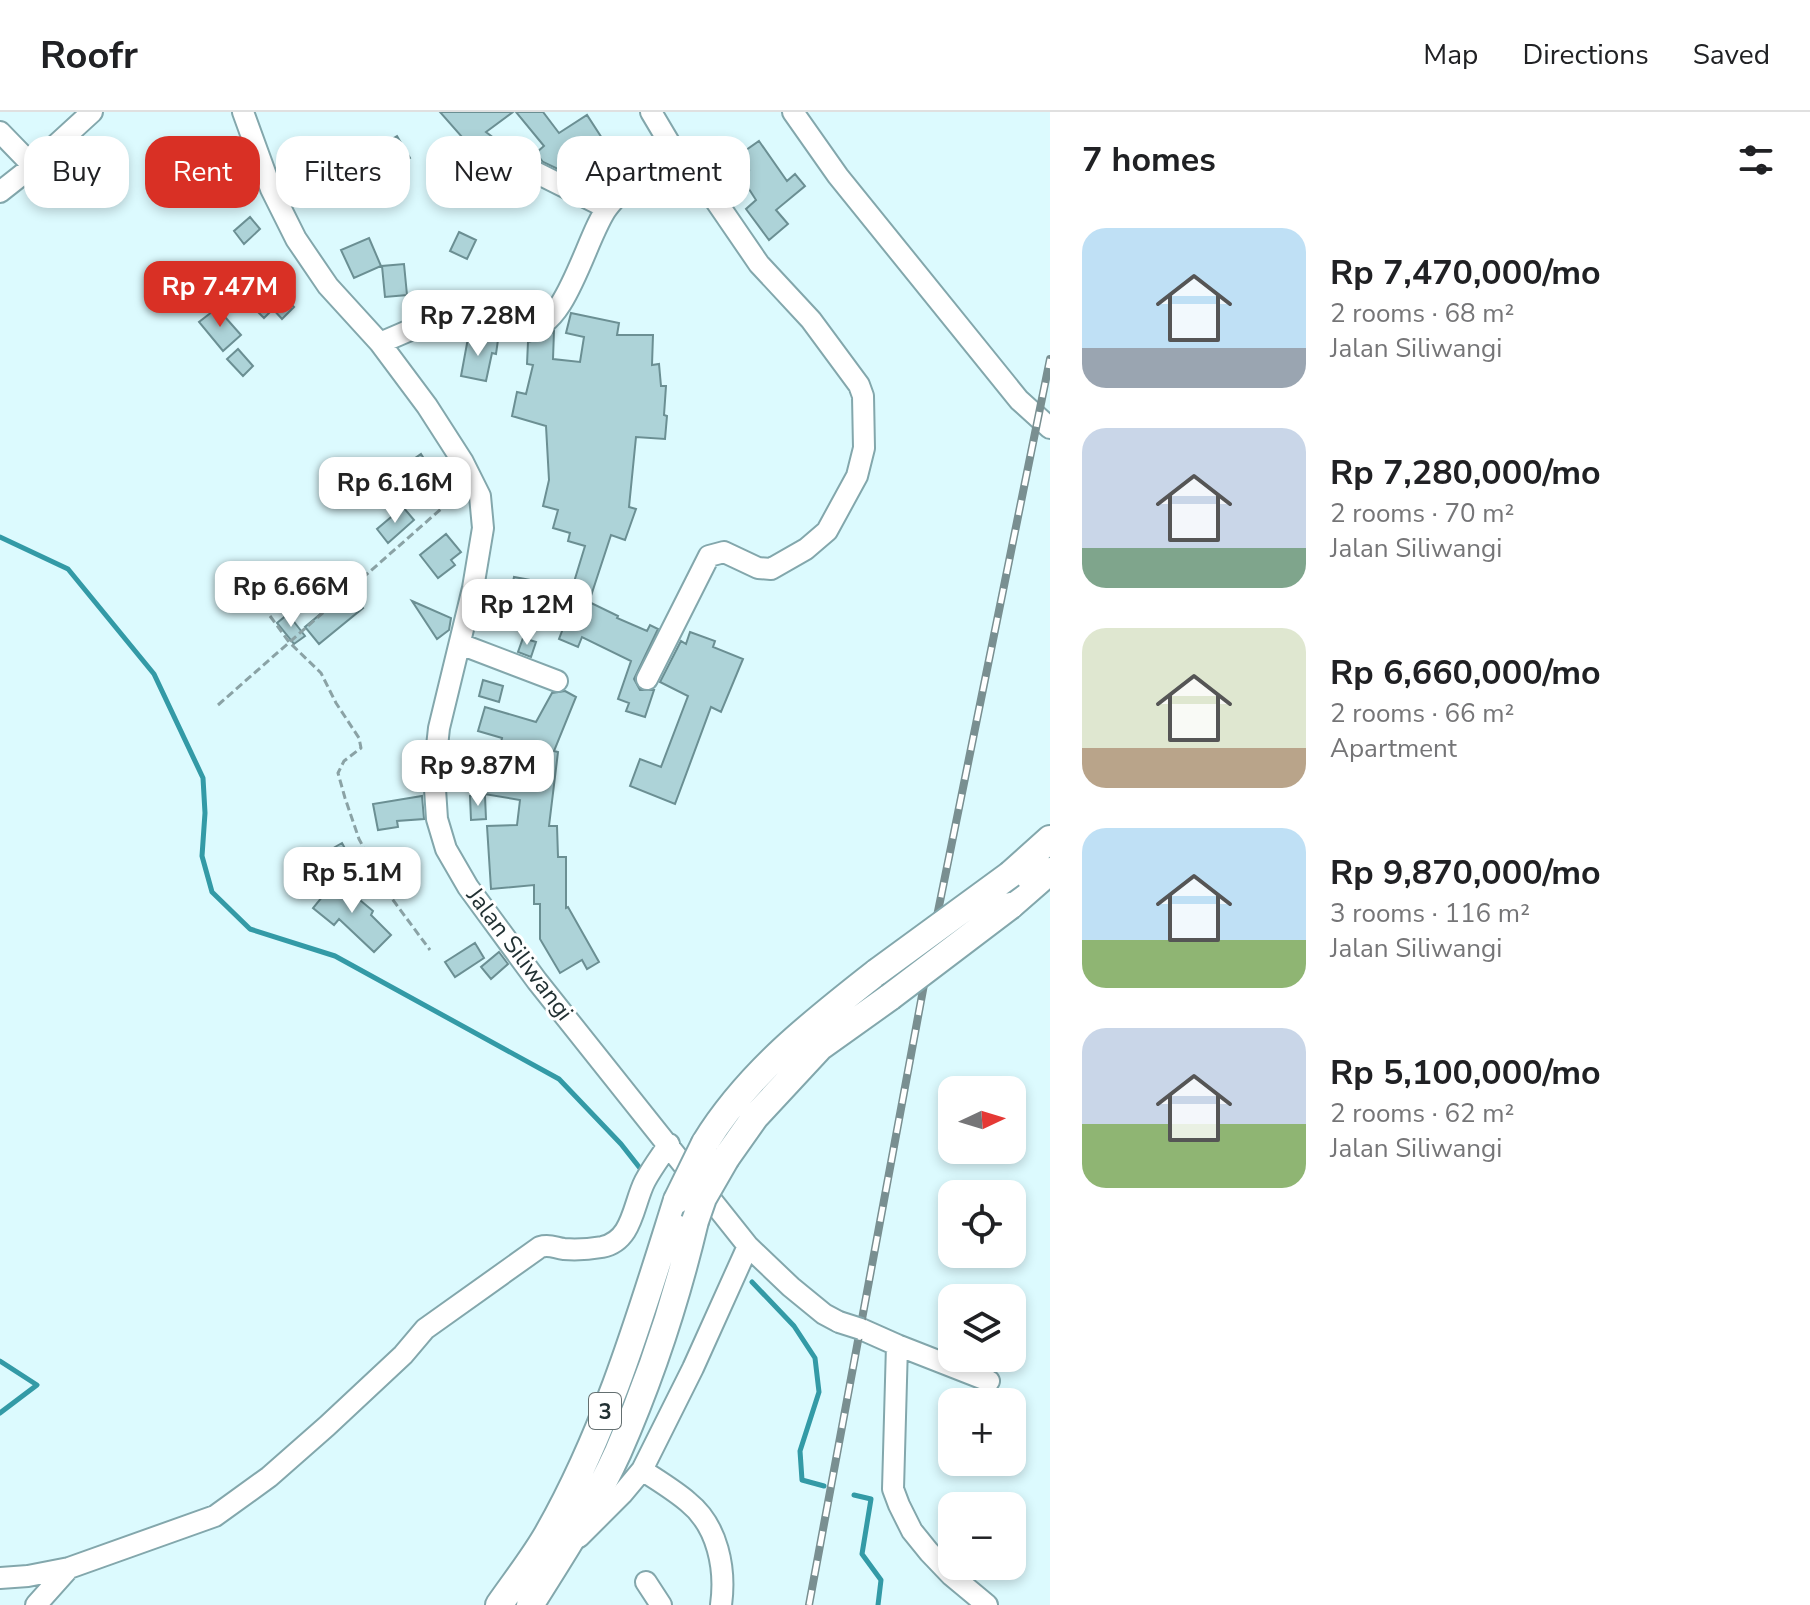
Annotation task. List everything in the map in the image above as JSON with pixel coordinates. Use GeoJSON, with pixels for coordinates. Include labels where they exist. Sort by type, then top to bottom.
{"type":"FeatureCollection","features":[{"type":"Feature","properties":{"kind":"main road","name":"3"},"geometry":{"type":"LineString","coordinates":[[530,1605],[563,1554],[617,1455],[653,1368],[703,1198],[721,1117],[811,1024],[1011,874],[1050,839]]}},
{"type":"Feature","properties":{"kind":"main road","name":"3"},"geometry":{"type":"LineString","coordinates":[[499,1605],[547,1535],[595,1436],[633,1343],[677,1200],[716,1150],[755,1117],[820,1047],[1010,906],[1050,871]]}},
{"type":"Feature","properties":{"kind":"street"},"geometry":{"type":"LineString","coordinates":[[66,136],[92,112]]}},
{"type":"Feature","properties":{"kind":"street","name":"Jalan Siliwangi"},"geometry":{"type":"LineString","coordinates":[[243,112],[271,189],[296,239],[328,286],[380,343],[427,406],[474,480],[483,512],[483,528],[473,588],[439,728],[434,774],[437,819],[446,849],[468,887],[513,949],[748,1246],[824,1314],[989,1381]]}},
{"type":"Feature","properties":{"kind":"street"},"geometry":{"type":"LineString","coordinates":[[651,112],[665,136]]}},
{"type":"Feature","properties":{"kind":"street"},"geometry":{"type":"LineString","coordinates":[[793,112],[838,176],[1019,400],[1050,428]]}},
{"type":"Feature","properties":{"kind":"street"},"geometry":{"type":"LineString","coordinates":[[0,132],[24,157]]}},
{"type":"Feature","properties":{"kind":"street"},"geometry":{"type":"LineString","coordinates":[[0,192],[24,173]]}},
{"type":"Feature","properties":{"kind":"street"},"geometry":{"type":"LineString","coordinates":[[380,343],[429,322],[535,329],[563,300],[607,208]]}},
{"type":"Feature","properties":{"kind":"street"},"geometry":{"type":"LineString","coordinates":[[647,679],[709,556],[724,552],[767,569],[806,549],[827,531],[841,507],[857,476],[864,448],[865,413],[859,385],[811,320],[759,264],[721,208]]}},
{"type":"Feature","properties":{"kind":"street"},"geometry":{"type":"LineString","coordinates":[[460,644],[557,681]]}},
{"type":"Feature","properties":{"kind":"street"},"geometry":{"type":"LineString","coordinates":[[0,1578],[69,1568],[197,1524],[226,1509],[327,1426],[403,1355],[425,1329],[540,1247],[551,1245],[565,1249],[587,1249],[616,1242],[627,1229],[647,1179],[669,1144]]}},
{"type":"Feature","properties":{"kind":"street"},"geometry":{"type":"LineString","coordinates":[[563,1554],[642,1470],[693,1368],[748,1246]]}},
{"type":"Feature","properties":{"kind":"street"},"geometry":{"type":"LineString","coordinates":[[897,1345],[893,1489],[912,1531],[929,1552],[987,1605]]}},
{"type":"Feature","properties":{"kind":"street"},"geometry":{"type":"LineString","coordinates":[[642,1470],[691,1503],[708,1526],[723,1564],[721,1605]]}},
{"type":"Feature","properties":{"kind":"street"},"geometry":{"type":"LineString","coordinates":[[36,1605],[69,1568]]}},
{"type":"Feature","properties":{"kind":"street"},"geometry":{"type":"LineString","coordinates":[[646,1582],[661,1605]]}},
{"type":"Feature","properties":{"kind":"path"},"geometry":{"type":"LineString","coordinates":[[218,705],[474,480]]}},
{"type":"Feature","properties":{"kind":"path"},"geometry":{"type":"LineString","coordinates":[[270,616],[289,642],[321,673],[359,738],[361,748],[344,761],[338,773],[345,798],[359,839],[390,896],[430,950]]}},
{"type":"Feature","properties":{"kind":"building"},"geometry":{"type":"Polygon","coordinates":[[[440,112],[513,112],[486,132],[491,136],[461,136],[440,112]]]}},
{"type":"Feature","properties":{"kind":"building"},"geometry":{"type":"Polygon","coordinates":[[[516,112],[543,112],[559,133],[587,115],[601,136],[557,136],[557,169],[541,159],[544,146],[541,136],[536,136],[516,112]]]}},
{"type":"Feature","properties":{"kind":"building"},"geometry":{"type":"Polygon","coordinates":[[[759,141],[787,181],[795,174],[805,186],[776,210],[788,224],[769,240],[746,209],[756,200],[750,191],[750,147],[759,141]]]}},
{"type":"Feature","properties":{"kind":"building"},"geometry":{"type":"Polygon","coordinates":[[[250,217],[260,229],[244,244],[234,231],[250,217]]]}},
{"type":"Feature","properties":{"kind":"building"},"geometry":{"type":"Polygon","coordinates":[[[459,232],[476,240],[467,259],[450,251],[459,232]]]}},
{"type":"Feature","properties":{"kind":"building"},"geometry":{"type":"Polygon","coordinates":[[[369,238],[381,266],[354,278],[341,250],[369,238]]]}},
{"type":"Feature","properties":{"kind":"building"},"geometry":{"type":"Polygon","coordinates":[[[404,264],[407,295],[385,297],[382,266],[404,264]]]}},
{"type":"Feature","properties":{"kind":"building"},"geometry":{"type":"Polygon","coordinates":[[[231,268],[241,280],[221,298],[211,286],[231,268]]]}},
{"type":"Feature","properties":{"kind":"building"},"geometry":{"type":"Polygon","coordinates":[[[282,277],[294,289],[285,298],[294,307],[282,319],[273,309],[264,318],[252,306],[282,277]]]}},
{"type":"Feature","properties":{"kind":"building"},"geometry":{"type":"Polygon","coordinates":[[[217,308],[241,335],[223,351],[199,322],[217,308]]]}},
{"type":"Feature","properties":{"kind":"building"},"geometry":{"type":"Polygon","coordinates":[[[571,313],[619,323],[617,335],[653,335],[652,365],[659,364],[661,386],[666,386],[665,439],[636,437],[629,507],[636,509],[625,540],[611,535],[589,602],[647,631],[650,625],[658,629],[634,679],[640,690],[654,690],[645,717],[626,711],[629,703],[618,699],[631,661],[582,637],[578,647],[559,639],[569,613],[560,609],[563,602],[529,595],[522,619],[501,613],[506,595],[510,597],[514,577],[541,582],[570,595],[585,546],[568,541],[570,533],[553,528],[558,510],[543,506],[549,480],[546,426],[512,416],[517,392],[526,394],[533,365],[527,364],[528,342],[546,337],[554,331],[553,359],[580,362],[584,337],[566,333],[571,313]]]}},
{"type":"Feature","properties":{"kind":"building"},"geometry":{"type":"Polygon","coordinates":[[[468,338],[498,340],[486,381],[461,376],[468,338]]]}},
{"type":"Feature","properties":{"kind":"building"},"geometry":{"type":"Polygon","coordinates":[[[238,349],[253,366],[243,376],[227,359],[238,349]]]}},
{"type":"Feature","properties":{"kind":"building"},"geometry":{"type":"Polygon","coordinates":[[[421,454],[430,468],[417,476],[408,463],[421,454]]]}},
{"type":"Feature","properties":{"kind":"building"},"geometry":{"type":"Polygon","coordinates":[[[403,507],[414,520],[388,543],[377,529],[403,507]]]}},
{"type":"Feature","properties":{"kind":"building"},"geometry":{"type":"Polygon","coordinates":[[[446,534],[461,552],[451,560],[455,565],[438,578],[420,555],[446,534]]]}},
{"type":"Feature","properties":{"kind":"building"},"geometry":{"type":"Polygon","coordinates":[[[349,590],[363,608],[319,644],[305,627],[349,590]]]}},
{"type":"Feature","properties":{"kind":"building"},"geometry":{"type":"Polygon","coordinates":[[[412,601],[451,618],[449,630],[437,639],[412,601]]]}},
{"type":"Feature","properties":{"kind":"building"},"geometry":{"type":"Polygon","coordinates":[[[288,614],[305,636],[294,644],[277,623],[288,614]]]}},
{"type":"Feature","properties":{"kind":"building"},"geometry":{"type":"Polygon","coordinates":[[[690,632],[715,641],[713,647],[743,659],[721,712],[711,707],[675,804],[630,786],[640,759],[661,767],[688,696],[660,682],[681,641],[686,644],[690,632]]]}},
{"type":"Feature","properties":{"kind":"building"},"geometry":{"type":"Polygon","coordinates":[[[523,638],[536,642],[531,657],[518,652],[523,638]]]}},
{"type":"Feature","properties":{"kind":"building"},"geometry":{"type":"Polygon","coordinates":[[[483,680],[503,686],[499,702],[479,696],[483,680]]]}},
{"type":"Feature","properties":{"kind":"building"},"geometry":{"type":"Polygon","coordinates":[[[565,691],[576,697],[554,751],[558,752],[549,826],[557,826],[558,857],[566,857],[566,908],[599,962],[587,969],[582,960],[560,973],[540,939],[540,904],[534,904],[534,885],[491,889],[487,826],[517,825],[520,800],[484,794],[487,778],[493,779],[502,738],[478,731],[485,707],[536,722],[552,693],[565,691]]]}},
{"type":"Feature","properties":{"kind":"building"},"geometry":{"type":"Polygon","coordinates":[[[422,796],[424,819],[397,821],[398,827],[378,830],[373,804],[422,796]]]}},
{"type":"Feature","properties":{"kind":"building"},"geometry":{"type":"Polygon","coordinates":[[[470,796],[485,796],[486,819],[471,820],[470,796]]]}},
{"type":"Feature","properties":{"kind":"building"},"geometry":{"type":"Polygon","coordinates":[[[342,843],[354,865],[341,873],[328,851],[342,843]]]}},
{"type":"Feature","properties":{"kind":"building"},"geometry":{"type":"Polygon","coordinates":[[[336,880],[373,911],[371,915],[391,935],[374,952],[339,919],[334,925],[313,908],[336,880]]]}},
{"type":"Feature","properties":{"kind":"building"},"geometry":{"type":"Polygon","coordinates":[[[475,943],[484,958],[455,977],[445,962],[475,943]]]}},
{"type":"Feature","properties":{"kind":"building"},"geometry":{"type":"Polygon","coordinates":[[[499,952],[508,964],[491,979],[481,967],[499,952]]]}},
{"type":"Feature","properties":{"kind":"waterway"},"geometry":{"type":"LineString","coordinates":[[0,537],[68,569],[154,674],[203,778],[205,813],[202,856],[212,892],[250,929],[335,956],[559,1079],[621,1144],[643,1172]]}},
{"type":"Feature","properties":{"kind":"waterway"},"geometry":{"type":"LineString","coordinates":[[752,1282],[794,1326],[815,1358],[819,1392],[800,1451],[802,1480],[824,1486]]}},
{"type":"Feature","properties":{"kind":"waterway"},"geometry":{"type":"LineString","coordinates":[[0,1361],[37,1385],[0,1413]]}},
{"type":"Feature","properties":{"kind":"waterway"},"geometry":{"type":"LineString","coordinates":[[854,1495],[871,1499],[862,1554],[881,1580],[878,1605]]}},
{"type":"Feature","properties":{"kind":"railway"},"geometry":{"type":"LineString","coordinates":[[809,1605],[933,936],[1050,359]]}}]}
